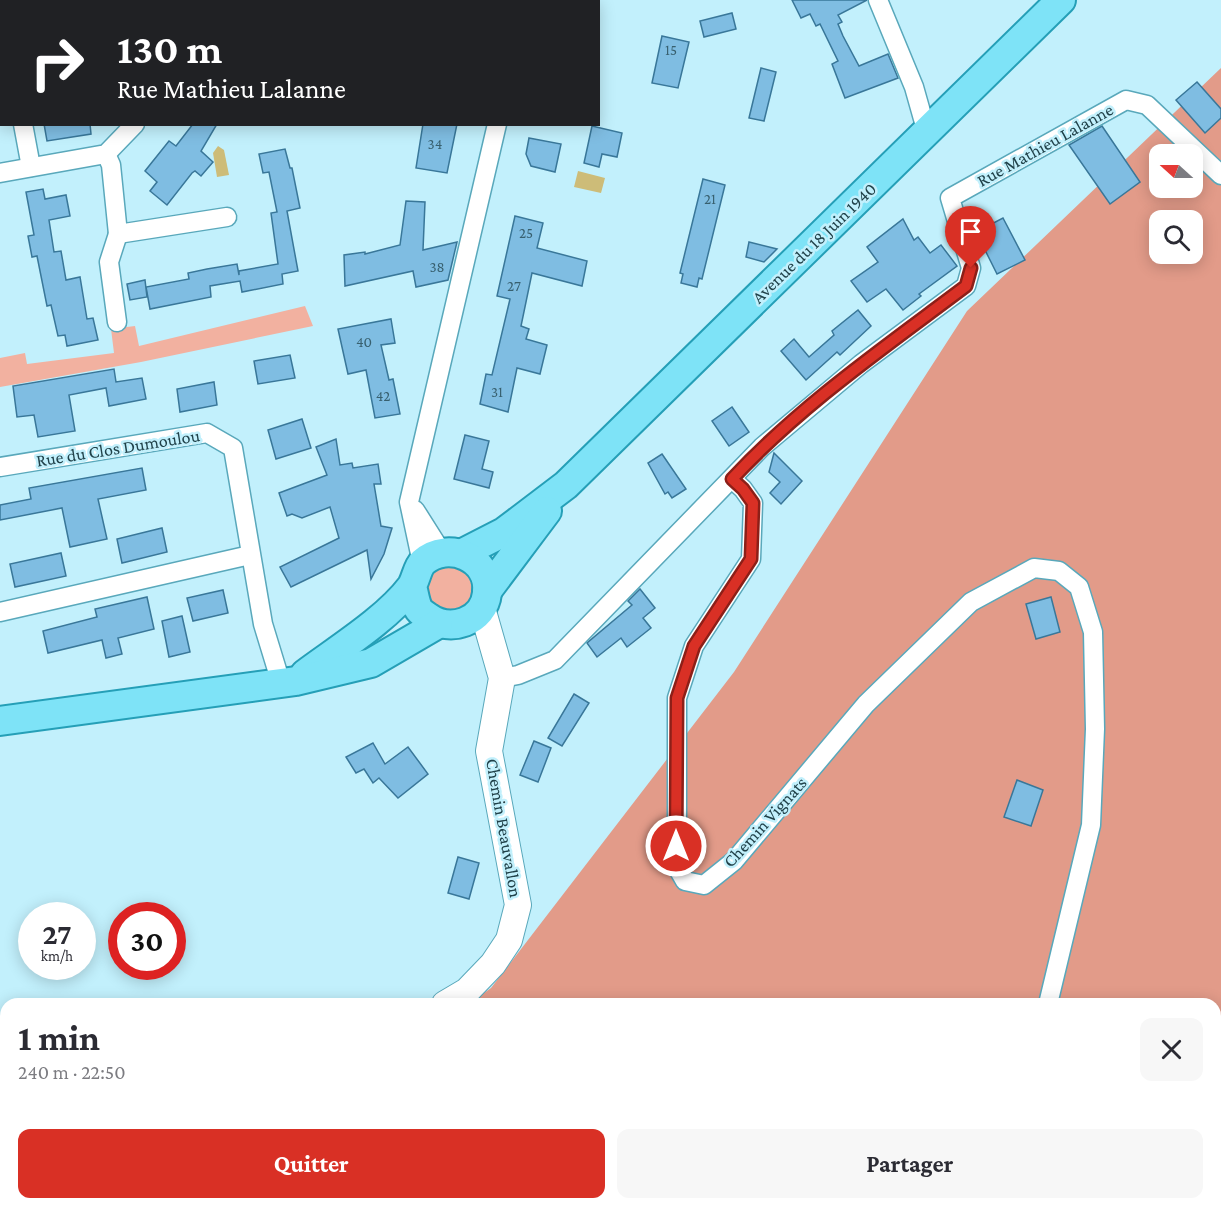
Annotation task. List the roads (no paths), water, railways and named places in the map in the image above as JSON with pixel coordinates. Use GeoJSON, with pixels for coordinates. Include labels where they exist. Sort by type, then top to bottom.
{"type":"FeatureCollection","features":[{"type":"Feature","properties":{"kind":"main road","name":"Avenue du 18 Juin 1940"},"geometry":{"type":"LineString","coordinates":[[288,682],[373,624],[434,563],[504,532],[566,485],[1061,0]]}},
{"type":"Feature","properties":{"kind":"main road","name":"Avenue du 18 Juin 1940"},"geometry":{"type":"LineString","coordinates":[[485,600],[566,485]]}},
{"type":"Feature","properties":{"kind":"main road"},"geometry":{"type":"LineString","coordinates":[[0,721],[288,682],[371,663],[446,625],[470,620],[485,600],[482,568],[434,563],[418,610],[446,625]]}},
{"type":"Feature","properties":{"kind":"street"},"geometry":{"type":"LineString","coordinates":[[878,0],[914,87],[927,133]]}},
{"type":"Feature","properties":{"kind":"street","name":"Rue Mathieu Lalanne"},"geometry":{"type":"LineString","coordinates":[[732,479],[762,447],[861,364],[966,286],[971,268],[950,198],[1126,100],[1147,105],[1221,175]]}},
{"type":"Feature","properties":{"kind":"street"},"geometry":{"type":"LineString","coordinates":[[23,126],[31,167]]}},
{"type":"Feature","properties":{"kind":"street"},"geometry":{"type":"LineString","coordinates":[[0,173],[106,154],[133,126]]}},
{"type":"Feature","properties":{"kind":"street"},"geometry":{"type":"LineString","coordinates":[[434,563],[409,502],[497,126]]}},
{"type":"Feature","properties":{"kind":"street"},"geometry":{"type":"LineString","coordinates":[[106,154],[111,165],[118,234],[109,262],[117,322]]}},
{"type":"Feature","properties":{"kind":"street"},"geometry":{"type":"LineString","coordinates":[[118,234],[227,217]]}},
{"type":"Feature","properties":{"kind":"street","name":"Rue du Clos Dumoulou"},"geometry":{"type":"LineString","coordinates":[[0,467],[207,433],[233,448],[263,624],[288,682]]}},
{"type":"Feature","properties":{"kind":"street"},"geometry":{"type":"LineString","coordinates":[[446,625],[480,642],[500,669],[518,675],[555,660],[675,533],[732,479]]}},
{"type":"Feature","properties":{"kind":"street","name":"Chemin Vignats"},"geometry":{"type":"LineString","coordinates":[[732,479],[753,503],[751,559],[694,646],[677,698],[676,867],[685,881],[704,885],[734,861],[866,704],[971,602],[1034,568],[1059,571],[1079,587],[1093,632],[1095,729],[1091,825],[1049,998]]}},
{"type":"Feature","properties":{"kind":"street"},"geometry":{"type":"LineString","coordinates":[[0,612],[250,555]]}},
{"type":"Feature","properties":{"kind":"street","name":"Chemin Beauvallon"},"geometry":{"type":"LineString","coordinates":[[455,998],[466,991],[493,964],[509,940],[518,905],[489,751],[500,669],[485,600]]}}]}
